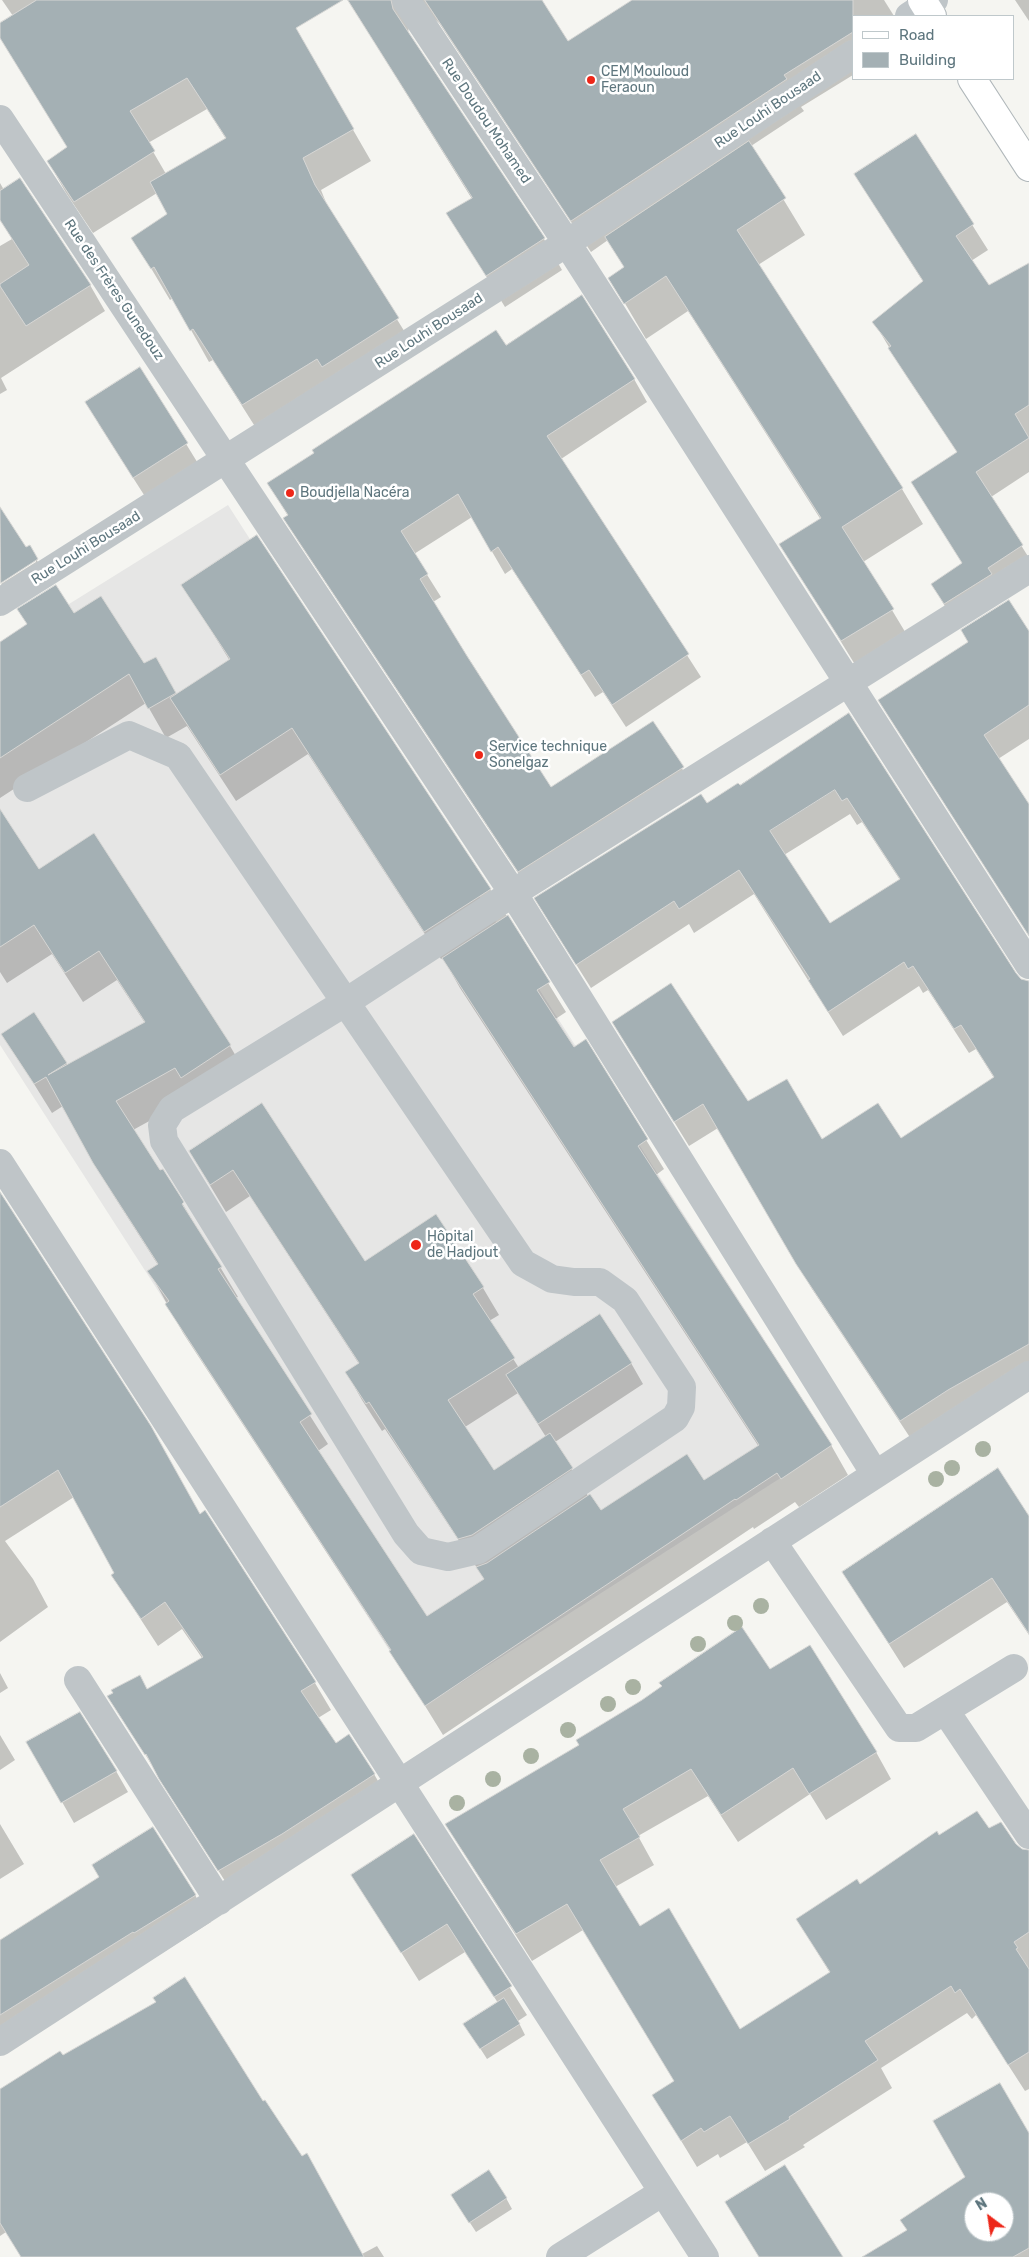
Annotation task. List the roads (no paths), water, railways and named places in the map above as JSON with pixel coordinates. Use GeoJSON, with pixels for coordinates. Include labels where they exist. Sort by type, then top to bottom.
{"type":"FeatureCollection","features":[{"type":"Feature","properties":{"kind":"main road"},"geometry":{"type":"LineString","coordinates":[[973,80],[1029,167]]}},
{"type":"Feature","properties":{"kind":"street","name":"Rue Doudou Mohamed"},"geometry":{"type":"LineString","coordinates":[[406,0],[567,243],[1029,965]]}},
{"type":"Feature","properties":{"kind":"street","name":"Rue Louhi Bousaad"},"geometry":{"type":"LineString","coordinates":[[0,602],[567,243],[852,55]]}},
{"type":"Feature","properties":{"kind":"street","name":"Rue des Frères Gunedouz"},"geometry":{"type":"LineString","coordinates":[[0,120],[513,893],[876,1474]]}},
{"type":"Feature","properties":{"kind":"street"},"geometry":{"type":"LineString","coordinates":[[27,788],[129,735],[178,756],[346,1002],[523,1262],[552,1279],[574,1282],[600,1282],[625,1300],[682,1387],[681,1407],[675,1418],[478,1550],[448,1557],[420,1551],[406,1534],[164,1141],[162,1125],[172,1109],[346,1002],[513,893],[1029,569]]}},
{"type":"Feature","properties":{"kind":"street"},"geometry":{"type":"LineString","coordinates":[[0,1164],[705,2257]]}},
{"type":"Feature","properties":{"kind":"street"},"geometry":{"type":"LineString","coordinates":[[0,2042],[1029,1374]]}},
{"type":"Feature","properties":{"kind":"street"},"geometry":{"type":"LineString","coordinates":[[772,1541],[899,1728],[916,1728],[1014,1668]]}},
{"type":"Feature","properties":{"kind":"street"},"geometry":{"type":"LineString","coordinates":[[78,1680],[219,1901]]}},
{"type":"Feature","properties":{"kind":"street"},"geometry":{"type":"LineString","coordinates":[[946,1710],[1029,1835]]}},
{"type":"Feature","properties":{"kind":"street"},"geometry":{"type":"LineString","coordinates":[[560,2257],[663,2192]]}},
{"type":"Feature","properties":{"kind":"place","name":"CEM Mouloud Feraoun"},"geometry":{"type":"Point","coordinates":[591,80]}},
{"type":"Feature","properties":{"kind":"place","name":"Boudjella Nacéra"},"geometry":{"type":"Point","coordinates":[290,493]}},
{"type":"Feature","properties":{"kind":"place","name":"Service technique Sonelgaz"},"geometry":{"type":"Point","coordinates":[479,755]}},
{"type":"Feature","properties":{"kind":"place","name":"Hôpital de Hadjout"},"geometry":{"type":"Point","coordinates":[416,1245]}}]}
